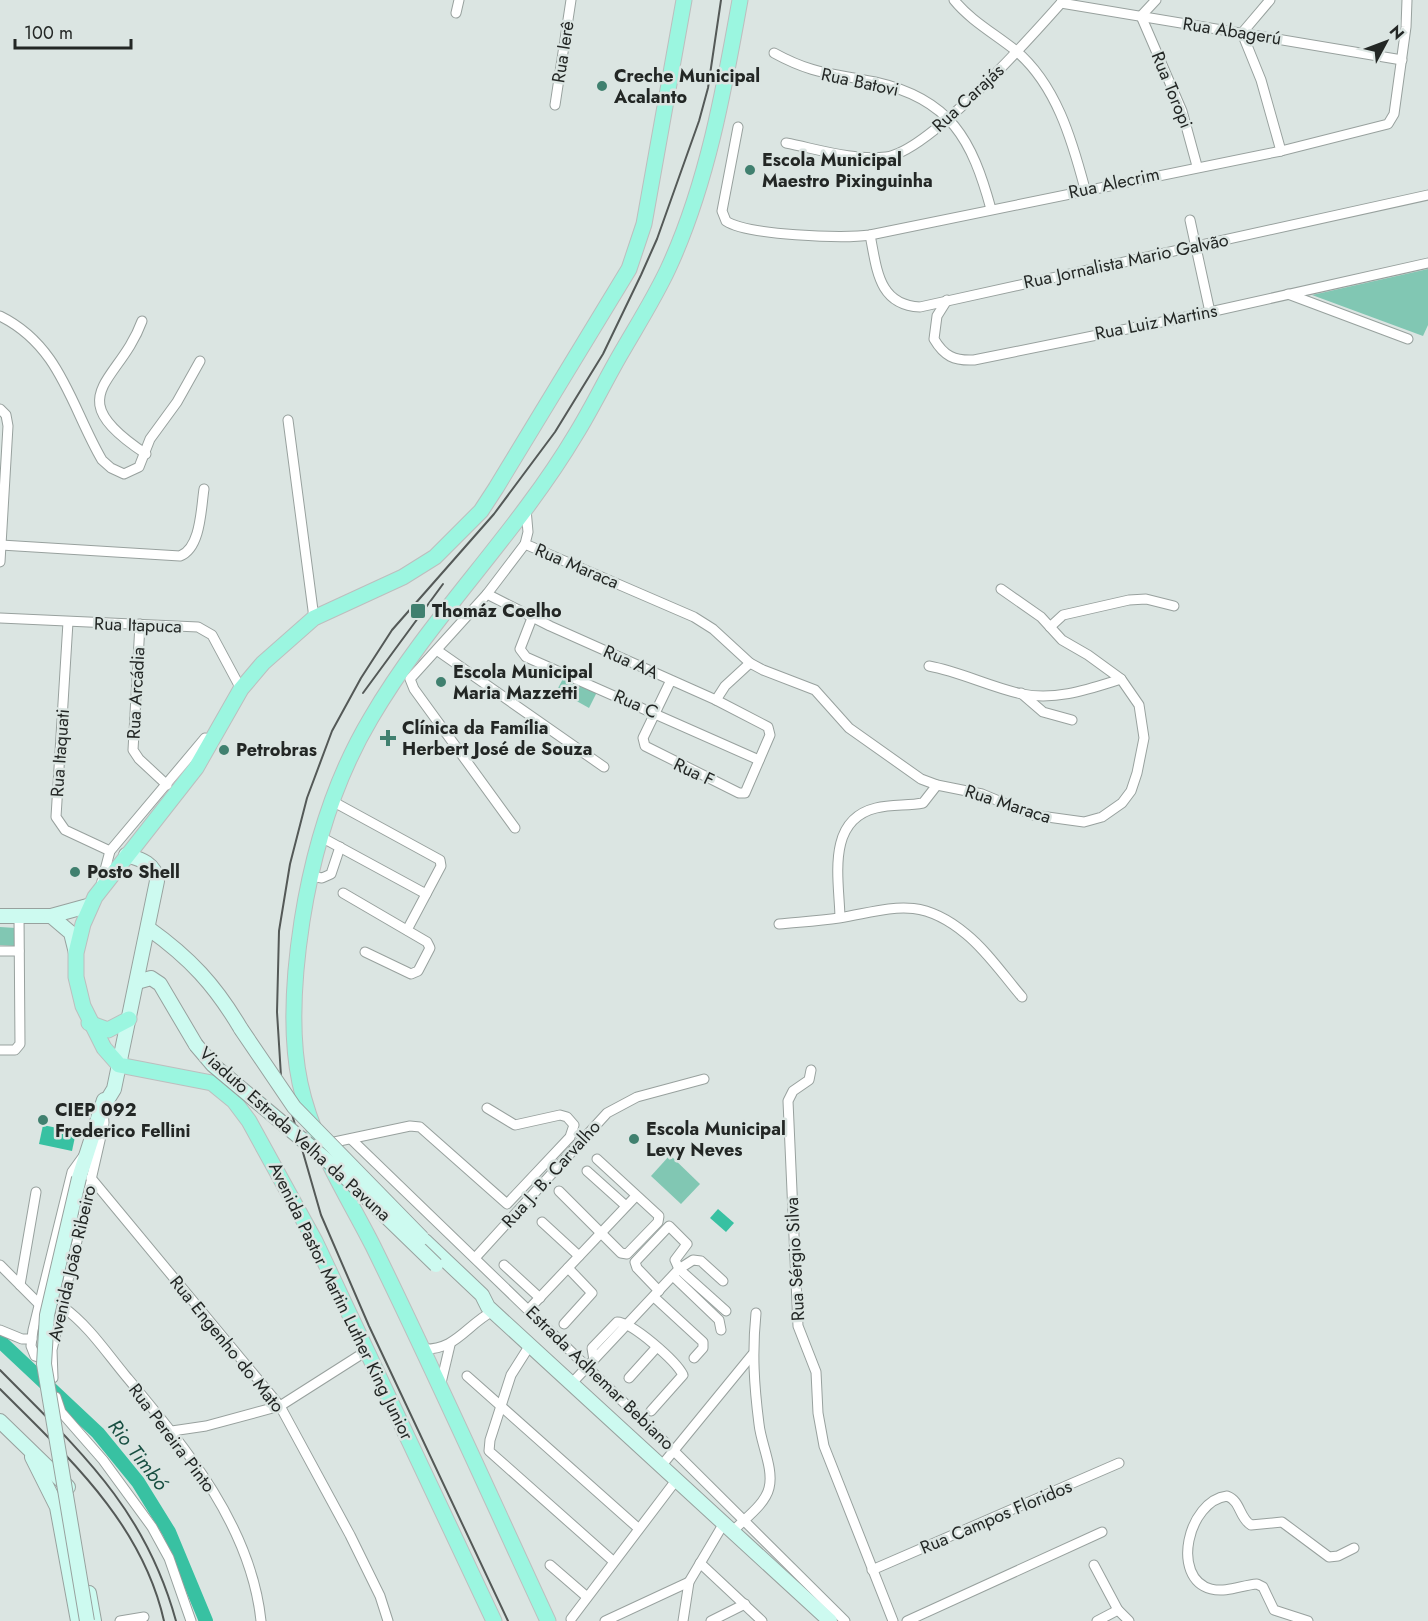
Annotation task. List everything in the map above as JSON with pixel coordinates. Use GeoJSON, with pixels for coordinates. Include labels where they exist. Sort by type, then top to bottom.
{"type":"FeatureCollection","features":[{"type":"Feature","properties":{"kind":"main road"},"geometry":{"type":"LineString","coordinates":[[76,953],[91,905],[100,890],[196,768],[241,689],[276,650],[314,618],[423,565],[471,522],[496,488],[621,282],[644,224],[684,0]]}},
{"type":"Feature","properties":{"kind":"main road"},"geometry":{"type":"LineString","coordinates":[[548,1621],[372,1245],[335,1179],[303,1099],[293,1036],[299,943],[310,876],[321,837],[332,801],[356,745],[403,667],[526,509],[576,435],[669,267],[704,165],[726,82],[740,0]]}},
{"type":"Feature","properties":{"kind":"main road","name":"Avenida João Ribeiro"},"geometry":{"type":"LineString","coordinates":[[103,1107],[114,1089],[148,928],[156,874],[148,863],[126,855]]}},
{"type":"Feature","properties":{"kind":"main road"},"geometry":{"type":"LineString","coordinates":[[0,916],[51,916],[91,905]]}},
{"type":"Feature","properties":{"kind":"main road"},"geometry":{"type":"LineString","coordinates":[[51,916],[71,933],[76,953],[79,994],[89,1023],[104,1048],[119,1065]]}},
{"type":"Feature","properties":{"kind":"main road","name":"Viaduto Estrada Velha da Pavuna"},"geometry":{"type":"LineString","coordinates":[[148,928],[208,978],[300,1115],[425,1241]]}},
{"type":"Feature","properties":{"kind":"main road","name":"Viaduto Estrada Velha da Pavuna"},"geometry":{"type":"LineString","coordinates":[[137,982],[151,978],[160,984],[196,1045],[213,1065],[335,1167],[436,1265]]}},
{"type":"Feature","properties":{"kind":"main road"},"geometry":{"type":"LineString","coordinates":[[89,1023],[108,1030],[129,1018]]}},
{"type":"Feature","properties":{"kind":"main road","name":"Avenida João Ribeiro"},"geometry":{"type":"LineString","coordinates":[[87,1621],[44,1364],[47,1315],[85,1178],[87,1153],[103,1107],[110,1072],[104,1048]]}},
{"type":"Feature","properties":{"kind":"main road","name":"Avenida Pastor Martin Luther King Junior"},"geometry":{"type":"LineString","coordinates":[[119,1065],[202,1080],[222,1090],[234,1101],[249,1121],[290,1192],[368,1350],[494,1621]]}},
{"type":"Feature","properties":{"kind":"main road","name":"Estrada Adhemar Bebiano"},"geometry":{"type":"LineString","coordinates":[[425,1241],[482,1295],[491,1309],[830,1621]]}},
{"type":"Feature","properties":{"kind":"main road","name":"Estrada Adhemar Bebiano"},"geometry":{"type":"LineString","coordinates":[[436,1265],[476,1302],[491,1309]]}},
{"type":"Feature","properties":{"kind":"main road"},"geometry":{"type":"LineString","coordinates":[[1,1423],[70,1491],[94,1621]]}},
{"type":"Feature","properties":{"kind":"main road"},"geometry":{"type":"LineString","coordinates":[[25,1445],[57,1507],[78,1621]]}},
{"type":"Feature","properties":{"kind":"street"},"geometry":{"type":"LineString","coordinates":[[456,13],[459,0]]}},
{"type":"Feature","properties":{"kind":"street","name":"Rua Ierê"},"geometry":{"type":"LineString","coordinates":[[555,105],[571,0]]}},
{"type":"Feature","properties":{"kind":"street"},"geometry":{"type":"LineString","coordinates":[[954,0],[1017,52],[1037,75],[1060,111],[1074,146],[1085,189]]}},
{"type":"Feature","properties":{"kind":"street"},"geometry":{"type":"LineString","coordinates":[[1141,16],[1156,0]]}},
{"type":"Feature","properties":{"kind":"street"},"geometry":{"type":"LineString","coordinates":[[1270,0],[1242,33],[1266,96],[1281,151]]}},
{"type":"Feature","properties":{"kind":"street"},"geometry":{"type":"LineString","coordinates":[[1397,0],[1407,3]]}},
{"type":"Feature","properties":{"kind":"street","name":"Rua Carajás"},"geometry":{"type":"LineString","coordinates":[[786,143],[860,156],[888,157],[917,145],[1017,52],[1060,2]]}},
{"type":"Feature","properties":{"kind":"street","name":"Rua Abagerú"},"geometry":{"type":"LineString","coordinates":[[1060,2],[1402,60]]}},
{"type":"Feature","properties":{"kind":"street","name":"Rua Alecrim"},"geometry":{"type":"LineString","coordinates":[[738,127],[722,211],[726,221],[741,228],[829,238],[870,236],[1085,189],[1281,151],[1360,133],[1390,122],[1402,60],[1407,3]]}},
{"type":"Feature","properties":{"kind":"street","name":"Rua Toropi"},"geometry":{"type":"LineString","coordinates":[[1141,16],[1182,111],[1197,166]]}},
{"type":"Feature","properties":{"kind":"street","name":"Rua Batovi"},"geometry":{"type":"LineString","coordinates":[[774,53],[813,72],[894,87],[913,95],[948,117],[971,148],[991,209]]}},
{"type":"Feature","properties":{"kind":"street","name":"Rua Jornalista Mario Galvão"},"geometry":{"type":"LineString","coordinates":[[870,236],[878,273],[894,301],[903,306],[920,307],[1428,195]]}},
{"type":"Feature","properties":{"kind":"street"},"geometry":{"type":"LineString","coordinates":[[1190,220],[1210,312]]}},
{"type":"Feature","properties":{"kind":"street","name":"Rua Luiz Martins"},"geometry":{"type":"LineString","coordinates":[[946,300],[933,327],[934,339],[949,357],[960,361],[1210,312],[1428,263]]}},
{"type":"Feature","properties":{"kind":"street"},"geometry":{"type":"LineString","coordinates":[[1288,294],[1408,339]]}},
{"type":"Feature","properties":{"kind":"street"},"geometry":{"type":"LineString","coordinates":[[0,316],[27,333],[50,357],[69,388],[102,460],[117,472],[129,473],[139,466],[146,454],[150,439],[177,402],[200,361]]}},
{"type":"Feature","properties":{"kind":"street"},"geometry":{"type":"LineString","coordinates":[[142,321],[134,339],[107,376],[100,394],[104,414],[110,426],[146,454]]}},
{"type":"Feature","properties":{"kind":"street"},"geometry":{"type":"LineString","coordinates":[[0,562],[3,412]]}},
{"type":"Feature","properties":{"kind":"street"},"geometry":{"type":"LineString","coordinates":[[288,420],[314,618]]}},
{"type":"Feature","properties":{"kind":"street"},"geometry":{"type":"LineString","coordinates":[[1,545],[180,556],[190,549],[194,541],[204,489]]}},
{"type":"Feature","properties":{"kind":"street","name":"Rua Maraca"},"geometry":{"type":"LineString","coordinates":[[526,509],[528,532],[525,543],[694,617],[728,640],[750,663],[770,674],[816,690],[859,736],[910,772],[937,785],[982,794],[1033,815],[1084,822],[1114,810],[1131,791],[1144,738],[1139,705],[1121,679],[1088,655],[1062,640],[1050,627],[1001,589]]}},
{"type":"Feature","properties":{"kind":"street"},"geometry":{"type":"LineString","coordinates":[[515,828],[410,684],[413,675],[438,651],[487,594],[525,543]]}},
{"type":"Feature","properties":{"kind":"street","name":"Rua AA"},"geometry":{"type":"LineString","coordinates":[[487,594],[532,618],[762,722],[770,730],[770,735],[759,760]]}},
{"type":"Feature","properties":{"kind":"street"},"geometry":{"type":"LineString","coordinates":[[1050,627],[1063,615],[1129,600],[1146,599],[1174,606]]}},
{"type":"Feature","properties":{"kind":"street","name":"Rua Itapuca"},"geometry":{"type":"LineString","coordinates":[[0,618],[140,624],[206,630],[216,640],[241,689]]}},
{"type":"Feature","properties":{"kind":"street","name":"Rua C"},"geometry":{"type":"LineString","coordinates":[[532,618],[520,649],[526,657],[655,712],[759,760]]}},
{"type":"Feature","properties":{"kind":"street","name":"Rua Itaquati"},"geometry":{"type":"LineString","coordinates":[[68,622],[56,818],[65,830],[110,851]]}},
{"type":"Feature","properties":{"kind":"street","name":"Rua Arcádia"},"geometry":{"type":"LineString","coordinates":[[140,624],[132,740],[139,759],[167,785]]}},
{"type":"Feature","properties":{"kind":"street"},"geometry":{"type":"LineString","coordinates":[[438,651],[604,767]]}},
{"type":"Feature","properties":{"kind":"street"},"geometry":{"type":"LineString","coordinates":[[716,700],[730,680],[750,663]]}},
{"type":"Feature","properties":{"kind":"street"},"geometry":{"type":"LineString","coordinates":[[929,666],[963,673],[1021,693],[1061,695],[1121,679]]}},
{"type":"Feature","properties":{"kind":"street"},"geometry":{"type":"LineString","coordinates":[[655,712],[671,680]]}},
{"type":"Feature","properties":{"kind":"street"},"geometry":{"type":"LineString","coordinates":[[1021,693],[1043,712],[1072,720]]}},
{"type":"Feature","properties":{"kind":"street"},"geometry":{"type":"LineString","coordinates":[[100,890],[110,851],[229,708]]}},
{"type":"Feature","properties":{"kind":"street","name":"Rua F"},"geometry":{"type":"LineString","coordinates":[[655,712],[643,742],[649,750],[739,793],[745,793],[750,785],[759,760]]}},
{"type":"Feature","properties":{"kind":"street"},"geometry":{"type":"LineString","coordinates":[[840,917],[838,849],[850,823],[863,813],[878,808],[923,802],[932,795],[937,785]]}},
{"type":"Feature","properties":{"kind":"street"},"geometry":{"type":"LineString","coordinates":[[332,801],[440,860],[441,866],[407,930]]}},
{"type":"Feature","properties":{"kind":"street"},"geometry":{"type":"LineString","coordinates":[[321,837],[426,894]]}},
{"type":"Feature","properties":{"kind":"street"},"geometry":{"type":"LineString","coordinates":[[310,876],[322,878],[331,874],[340,847]]}},
{"type":"Feature","properties":{"kind":"street"},"geometry":{"type":"LineString","coordinates":[[343,893],[427,942],[430,948],[415,973],[407,974],[365,952]]}},
{"type":"Feature","properties":{"kind":"street"},"geometry":{"type":"LineString","coordinates":[[779,924],[840,917],[899,906],[930,914],[972,939],[1022,996]]}},
{"type":"Feature","properties":{"kind":"street"},"geometry":{"type":"LineString","coordinates":[[0,1050],[15,1050],[20,1044],[19,915]]}},
{"type":"Feature","properties":{"kind":"street"},"geometry":{"type":"LineString","coordinates":[[0,951],[19,951]]}},
{"type":"Feature","properties":{"kind":"street","name":"Rua Sérgio Silva"},"geometry":{"type":"LineString","coordinates":[[811,1070],[809,1080],[793,1091],[788,1101],[798,1326],[816,1372],[818,1413],[824,1446],[892,1621]]}},
{"type":"Feature","properties":{"kind":"street","name":"Rua J. B. Carvalho"},"geometry":{"type":"LineString","coordinates":[[476,1258],[608,1113],[637,1097],[704,1078]]}},
{"type":"Feature","properties":{"kind":"street","name":"Avenida João Ribeiro"},"geometry":{"type":"LineString","coordinates":[[103,1107],[104,1123],[85,1178],[63,1307],[51,1359],[56,1401],[66,1418],[103,1460],[152,1527],[169,1558],[191,1621]]}},
{"type":"Feature","properties":{"kind":"street"},"geometry":{"type":"LineString","coordinates":[[320,1145],[410,1126],[420,1127],[503,1202],[511,1202],[570,1137],[574,1125],[567,1117],[560,1115],[515,1125],[487,1108]]}},
{"type":"Feature","properties":{"kind":"street","name":"Estrada Adhemar Bebiano"},"geometry":{"type":"LineString","coordinates":[[351,1139],[529,1310],[591,1363],[673,1450],[845,1621]]}},
{"type":"Feature","properties":{"kind":"street"},"geometry":{"type":"LineString","coordinates":[[51,1359],[42,1360],[35,1356],[32,1339],[72,1172],[87,1153]]}},
{"type":"Feature","properties":{"kind":"street"},"geometry":{"type":"LineString","coordinates":[[559,1191],[625,1255],[658,1222],[657,1215],[597,1159]]}},
{"type":"Feature","properties":{"kind":"street"},"geometry":{"type":"LineString","coordinates":[[587,1171],[626,1206]]}},
{"type":"Feature","properties":{"kind":"street","name":"Rua Engenho do Mato"},"geometry":{"type":"LineString","coordinates":[[85,1178],[280,1406],[350,1535],[380,1596],[388,1621]]}},
{"type":"Feature","properties":{"kind":"street"},"geometry":{"type":"LineString","coordinates":[[20,1285],[36,1192]]}},
{"type":"Feature","properties":{"kind":"street"},"geometry":{"type":"LineString","coordinates":[[529,1310],[636,1196]]}},
{"type":"Feature","properties":{"kind":"street"},"geometry":{"type":"LineString","coordinates":[[542,1222],[579,1256]]}},
{"type":"Feature","properties":{"kind":"street"},"geometry":{"type":"LineString","coordinates":[[694,1358],[703,1348],[703,1342],[656,1294],[635,1262],[669,1226],[687,1244],[676,1258],[676,1273],[719,1320],[721,1330]]}},
{"type":"Feature","properties":{"kind":"street"},"geometry":{"type":"LineString","coordinates":[[572,1383],[676,1273],[693,1260],[698,1260],[723,1281]]}},
{"type":"Feature","properties":{"kind":"street"},"geometry":{"type":"LineString","coordinates":[[0,1265],[40,1305]]}},
{"type":"Feature","properties":{"kind":"street"},"geometry":{"type":"LineString","coordinates":[[504,1265],[540,1298]]}},
{"type":"Feature","properties":{"kind":"street"},"geometry":{"type":"LineString","coordinates":[[564,1324],[592,1293],[568,1268]]}},
{"type":"Feature","properties":{"kind":"street"},"geometry":{"type":"LineString","coordinates":[[676,1273],[726,1311]]}},
{"type":"Feature","properties":{"kind":"street","name":"Rua Pereira Pinto"},"geometry":{"type":"LineString","coordinates":[[63,1307],[82,1324],[172,1431],[205,1477],[239,1544],[253,1581],[261,1621]]}},
{"type":"Feature","properties":{"kind":"street"},"geometry":{"type":"LineString","coordinates":[[421,1349],[438,1349],[450,1345],[491,1309]]}},
{"type":"Feature","properties":{"kind":"street"},"geometry":{"type":"LineString","coordinates":[[682,1621],[689,1582],[700,1563],[729,1527],[744,1520],[766,1496],[770,1478],[759,1425],[752,1354],[756,1313]]}},
{"type":"Feature","properties":{"kind":"street"},"geometry":{"type":"LineString","coordinates":[[628,1323],[684,1375],[651,1411]]}},
{"type":"Feature","properties":{"kind":"street"},"geometry":{"type":"LineString","coordinates":[[0,1330],[22,1339],[32,1339]]}},
{"type":"Feature","properties":{"kind":"street"},"geometry":{"type":"LineString","coordinates":[[530,1344],[516,1364],[501,1406],[489,1448],[491,1454],[613,1562]]}},
{"type":"Feature","properties":{"kind":"street"},"geometry":{"type":"LineString","coordinates":[[440,1388],[450,1345]]}},
{"type":"Feature","properties":{"kind":"street"},"geometry":{"type":"LineString","coordinates":[[629,1378],[656,1348]]}},
{"type":"Feature","properties":{"kind":"street"},"geometry":{"type":"LineString","coordinates":[[172,1431],[280,1406],[368,1350]]}},
{"type":"Feature","properties":{"kind":"street"},"geometry":{"type":"LineString","coordinates":[[662,1465],[752,1354]]}},
{"type":"Feature","properties":{"kind":"street"},"geometry":{"type":"LineString","coordinates":[[467,1376],[638,1528]]}},
{"type":"Feature","properties":{"kind":"street","name":"Rua Campos Floridos"},"geometry":{"type":"LineString","coordinates":[[872,1570],[1119,1463]]}},
{"type":"Feature","properties":{"kind":"street"},"geometry":{"type":"LineString","coordinates":[[571,1619],[677,1479]]}},
{"type":"Feature","properties":{"kind":"street"},"geometry":{"type":"LineString","coordinates":[[1308,1621],[1274,1610],[1263,1587],[1257,1584],[1216,1590],[1202,1585],[1195,1578],[1188,1556],[1188,1539],[1192,1527],[1210,1503],[1227,1496],[1235,1501],[1243,1518],[1251,1526],[1282,1522],[1329,1557],[1338,1556],[1354,1548]]}},
{"type":"Feature","properties":{"kind":"street"},"geometry":{"type":"LineString","coordinates":[[907,1621],[1102,1532]]}},
{"type":"Feature","properties":{"kind":"street"},"geometry":{"type":"LineString","coordinates":[[700,1563],[762,1621]]}},
{"type":"Feature","properties":{"kind":"street"},"geometry":{"type":"LineString","coordinates":[[550,1565],[587,1597]]}},
{"type":"Feature","properties":{"kind":"street"},"geometry":{"type":"LineString","coordinates":[[1094,1565],[1118,1610],[1129,1621]]}},
{"type":"Feature","properties":{"kind":"street"},"geometry":{"type":"LineString","coordinates":[[605,1621],[689,1582]]}},
{"type":"Feature","properties":{"kind":"street"},"geometry":{"type":"LineString","coordinates":[[711,1621],[745,1604]]}},
{"type":"Feature","properties":{"kind":"street"},"geometry":{"type":"LineString","coordinates":[[1097,1621],[1118,1610]]}},
{"type":"Feature","properties":{"kind":"street"},"geometry":{"type":"LineString","coordinates":[[120,1621],[144,1617]]}},
{"type":"Feature","properties":{"kind":"shaded area"},"geometry":{"type":"Polygon","coordinates":[[[1428,269],[1428,325],[1423,336],[1312,295],[1428,269]]]}},
{"type":"Feature","properties":{"kind":"shaded area"},"geometry":{"type":"Polygon","coordinates":[[[566,673],[598,690],[589,708],[557,690],[566,673]]]}},
{"type":"Feature","properties":{"kind":"shaded area"},"geometry":{"type":"Polygon","coordinates":[[[0,927],[16,928],[15,946],[0,945],[0,927]]]}},
{"type":"Feature","properties":{"kind":"shaded area"},"geometry":{"type":"Polygon","coordinates":[[[43,1125],[76,1132],[72,1151],[39,1144],[43,1125]]]}},
{"type":"Feature","properties":{"kind":"shaded area"},"geometry":{"type":"Polygon","coordinates":[[[670,1155],[700,1184],[681,1204],[651,1176],[670,1155]]]}},
{"type":"Feature","properties":{"kind":"shaded area"},"geometry":{"type":"Polygon","coordinates":[[[718,1209],[734,1223],[726,1232],[710,1218],[718,1209]]]}},
{"type":"Feature","properties":{"kind":"waterway","name":"Rio Timbó"},"geometry":{"type":"LineString","coordinates":[[0,1341],[98,1433],[138,1482],[169,1532],[206,1621]]}},
{"type":"Feature","properties":{"kind":"railway"},"geometry":{"type":"LineString","coordinates":[[508,1621],[369,1326],[321,1215],[281,1076],[277,1012],[279,931],[290,864],[307,798],[332,731],[361,678],[392,630],[494,514],[555,432],[603,354],[641,275],[657,239],[699,121],[708,88],[721,0]]}},
{"type":"Feature","properties":{"kind":"railway"},"geometry":{"type":"LineString","coordinates":[[363,693],[443,584]]}},
{"type":"Feature","properties":{"kind":"railway"},"geometry":{"type":"LineString","coordinates":[[0,1370],[82,1455],[128,1513],[147,1545],[163,1581],[176,1621]]}},
{"type":"Feature","properties":{"kind":"railway"},"geometry":{"type":"LineString","coordinates":[[0,1389],[76,1466],[120,1522],[139,1553],[164,1621]]}},
{"type":"Feature","properties":{"kind":"place","name":"Creche Municipal Acalanto"},"geometry":{"type":"Point","coordinates":[602,86]}},
{"type":"Feature","properties":{"kind":"place","name":"Escola Municipal Maestro Pixinguinha"},"geometry":{"type":"Point","coordinates":[750,170]}},
{"type":"Feature","properties":{"kind":"place","name":"Thomáz Coelho"},"geometry":{"type":"Point","coordinates":[418,611]}},
{"type":"Feature","properties":{"kind":"place","name":"Escola Municipal Maria Mazzetti"},"geometry":{"type":"Point","coordinates":[441,682]}},
{"type":"Feature","properties":{"kind":"place","name":"Clínica da Família Herbert José de Souza"},"geometry":{"type":"Point","coordinates":[388,738]}},
{"type":"Feature","properties":{"kind":"place","name":"Petrobras"},"geometry":{"type":"Point","coordinates":[224,750]}},
{"type":"Feature","properties":{"kind":"place","name":"Posto Shell"},"geometry":{"type":"Point","coordinates":[75,872]}},
{"type":"Feature","properties":{"kind":"place","name":"CIEP 092 Frederico Fellini"},"geometry":{"type":"Point","coordinates":[43,1120]}},
{"type":"Feature","properties":{"kind":"place","name":"Escola Municipal Levy Neves"},"geometry":{"type":"Point","coordinates":[634,1139]}}]}
